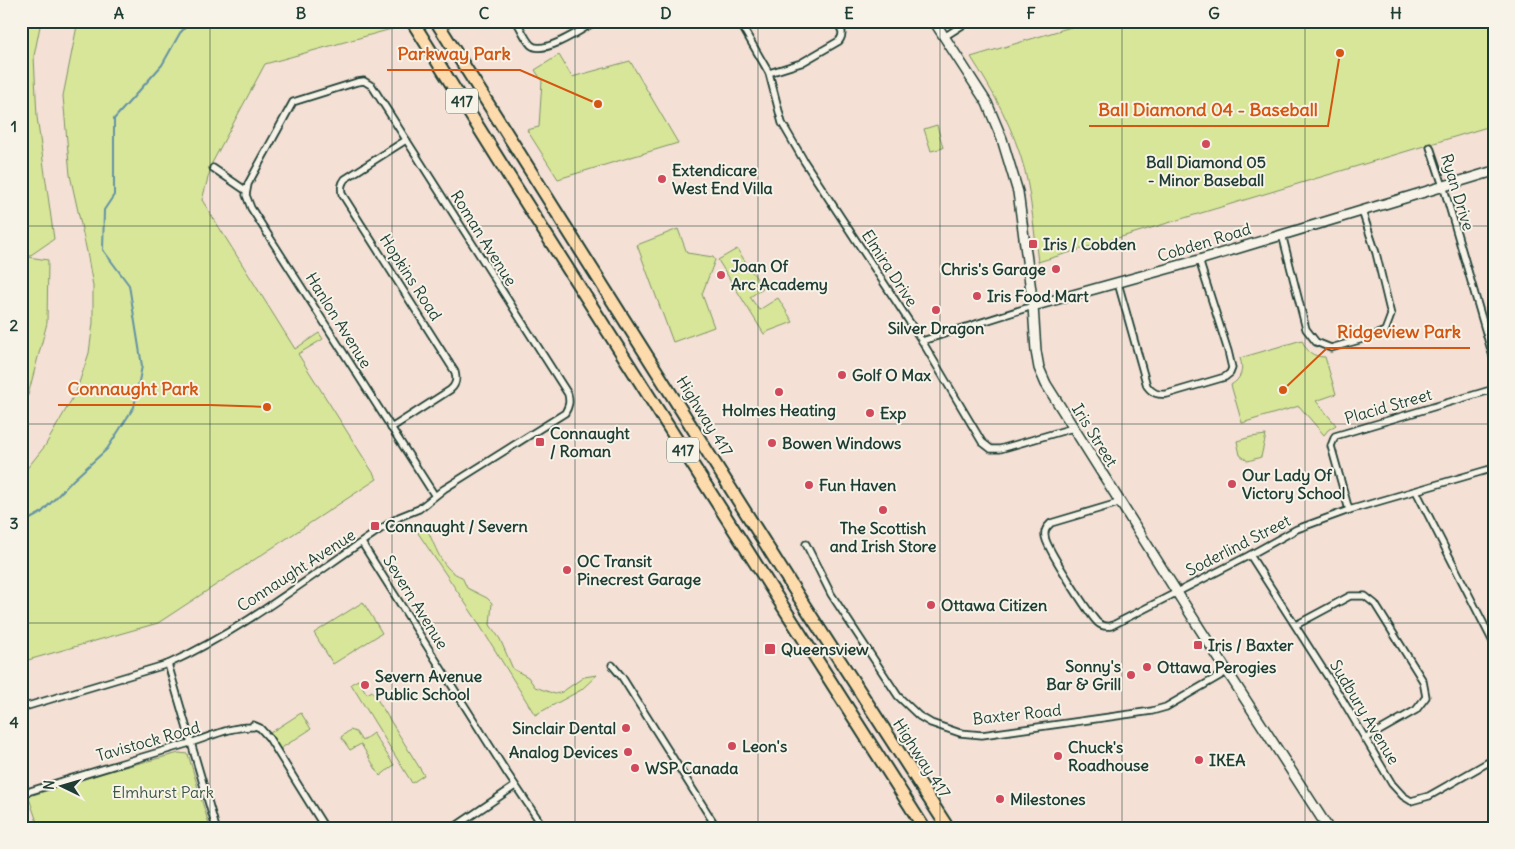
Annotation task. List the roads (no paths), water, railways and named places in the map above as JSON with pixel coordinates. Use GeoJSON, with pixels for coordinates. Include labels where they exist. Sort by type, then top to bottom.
{"type":"FeatureCollection","features":[{"type":"Feature","properties":{"kind":"highway","name":"417"},"geometry":{"type":"LineString","coordinates":[[412,21],[923,827]]}},
{"type":"Feature","properties":{"kind":"highway","name":"Highway 417"},"geometry":{"type":"LineString","coordinates":[[436,21],[804,604],[948,828]]}},
{"type":"Feature","properties":{"kind":"street"},"geometry":{"type":"LineString","coordinates":[[516,21],[532,45],[540,48],[555,44],[596,21]]}},
{"type":"Feature","properties":{"kind":"street","name":"Elmira Drive"},"geometry":{"type":"LineString","coordinates":[[738,21],[769,73],[782,123],[794,144],[922,341],[982,442],[991,449],[1000,449],[1073,428]]}},
{"type":"Feature","properties":{"kind":"street"},"geometry":{"type":"LineString","coordinates":[[769,73],[801,63],[840,41],[842,32],[836,21]]}},
{"type":"Feature","properties":{"kind":"street","name":"Iris Street"},"geometry":{"type":"LineString","coordinates":[[934,21],[987,103],[1002,139],[1018,192],[1033,306],[1036,351],[1039,368],[1046,384],[1176,592],[1328,828]]}},
{"type":"Feature","properties":{"kind":"street"},"geometry":{"type":"LineString","coordinates":[[944,37],[969,21]]}},
{"type":"Feature","properties":{"kind":"street","name":"Roman Avenue"},"geometry":{"type":"LineString","coordinates":[[245,190],[293,102],[357,82],[364,82],[372,86],[568,394],[570,400],[569,407],[565,413]]}},
{"type":"Feature","properties":{"kind":"street","name":"Hopkins Road"},"geometry":{"type":"LineString","coordinates":[[391,428],[450,390],[454,386],[457,377],[456,372],[341,190],[345,179],[406,140]]}},
{"type":"Feature","properties":{"kind":"street","name":"Ryan Drive"},"geometry":{"type":"LineString","coordinates":[[1430,147],[1494,360]]}},
{"type":"Feature","properties":{"kind":"street"},"geometry":{"type":"LineString","coordinates":[[213,168],[245,190]]}},
{"type":"Feature","properties":{"kind":"street","name":"Cobden Road"},"geometry":{"type":"LineString","coordinates":[[922,341],[1033,306],[1199,260],[1494,171]]}},
{"type":"Feature","properties":{"kind":"street","name":"Hanlon Avenue"},"geometry":{"type":"LineString","coordinates":[[245,190],[247,201],[251,208],[435,496]]}},
{"type":"Feature","properties":{"kind":"street"},"geometry":{"type":"LineString","coordinates":[[1282,234],[1306,329],[1316,342],[1331,348],[1385,330],[1391,315],[1376,252],[1362,211]]}},
{"type":"Feature","properties":{"kind":"street"},"geometry":{"type":"LineString","coordinates":[[1118,283],[1147,386],[1152,393],[1160,395],[1225,377],[1232,368],[1199,260]]}},
{"type":"Feature","properties":{"kind":"street","name":"Placid Street"},"geometry":{"type":"LineString","coordinates":[[1349,510],[1331,446],[1335,436],[1494,389]]}},
{"type":"Feature","properties":{"kind":"street","name":"Connaught Avenue"},"geometry":{"type":"LineString","coordinates":[[21,708],[168,664],[188,654],[246,619],[399,517],[419,509],[435,496],[565,413]]}},
{"type":"Feature","properties":{"kind":"street","name":"Soderlind Street"},"geometry":{"type":"LineString","coordinates":[[1120,501],[1051,523],[1045,529],[1044,538],[1050,550],[1088,611],[1098,623],[1105,627],[1115,624],[1297,529],[1349,510],[1494,468]]}},
{"type":"Feature","properties":{"kind":"street"},"geometry":{"type":"LineString","coordinates":[[1416,491],[1494,644]]}},
{"type":"Feature","properties":{"kind":"street","name":"Severn Avenue"},"geometry":{"type":"LineString","coordinates":[[362,543],[515,786],[544,828]]}},
{"type":"Feature","properties":{"kind":"street","name":"Baxter Road"},"geometry":{"type":"LineString","coordinates":[[806,544],[832,594],[898,696],[919,716],[948,730],[982,735],[1152,712],[1166,707],[1228,671]]}},
{"type":"Feature","properties":{"kind":"street","name":"Sudbury Avenue"},"geometry":{"type":"LineString","coordinates":[[1250,555],[1296,625],[1392,784],[1403,796],[1411,801],[1428,796],[1494,760]]}},
{"type":"Feature","properties":{"kind":"street"},"geometry":{"type":"LineString","coordinates":[[1296,625],[1350,596],[1366,596],[1375,604],[1423,681],[1426,697],[1416,710],[1365,739]]}},
{"type":"Feature","properties":{"kind":"street"},"geometry":{"type":"LineString","coordinates":[[168,664],[216,828]]}},
{"type":"Feature","properties":{"kind":"street"},"geometry":{"type":"LineString","coordinates":[[612,665],[622,677],[717,828]]}},
{"type":"Feature","properties":{"kind":"street","name":"Tavistock Road"},"geometry":{"type":"LineString","coordinates":[[21,794],[115,764],[191,743],[240,726],[253,727],[253,725],[260,728],[268,738],[325,828]]}},
{"type":"Feature","properties":{"kind":"street"},"geometry":{"type":"LineString","coordinates":[[453,828],[515,786]]}},
{"type":"Feature","properties":{"kind":"waterway"},"geometry":{"type":"LineString","coordinates":[[21,524],[41,513],[107,449],[134,407],[142,366],[129,285],[103,250],[104,210],[114,195],[114,119],[162,65],[180,33],[191,21]]}},
{"type":"Feature","properties":{"kind":"place","name":"Ball Diamond 04 - Baseball"},"geometry":{"type":"Point","coordinates":[1340,53]}},
{"type":"Feature","properties":{"kind":"place","name":"Parkway Park"},"geometry":{"type":"Point","coordinates":[598,104]}},
{"type":"Feature","properties":{"kind":"place","name":"Ball Diamond 05 - Minor Baseball"},"geometry":{"type":"Point","coordinates":[1206,144]}},
{"type":"Feature","properties":{"kind":"place","name":"Extendicare West End Villa"},"geometry":{"type":"Point","coordinates":[662,179]}},
{"type":"Feature","properties":{"kind":"place","name":"Iris / Cobden"},"geometry":{"type":"Point","coordinates":[1033,244]}},
{"type":"Feature","properties":{"kind":"place","name":"Chris's Garage"},"geometry":{"type":"Point","coordinates":[1056,269]}},
{"type":"Feature","properties":{"kind":"place","name":"Joan Of Arc Academy"},"geometry":{"type":"Point","coordinates":[721,275]}},
{"type":"Feature","properties":{"kind":"place","name":"Iris Food Mart"},"geometry":{"type":"Point","coordinates":[977,296]}},
{"type":"Feature","properties":{"kind":"place","name":"Silver Dragon"},"geometry":{"type":"Point","coordinates":[936,310]}},
{"type":"Feature","properties":{"kind":"place","name":"Golf O Max"},"geometry":{"type":"Point","coordinates":[842,375]}},
{"type":"Feature","properties":{"kind":"place","name":"Ridgeview Park"},"geometry":{"type":"Point","coordinates":[1283,390]}},
{"type":"Feature","properties":{"kind":"place","name":"Holmes Heating"},"geometry":{"type":"Point","coordinates":[779,392]}},
{"type":"Feature","properties":{"kind":"place","name":"Connaught Park"},"geometry":{"type":"Point","coordinates":[267,407]}},
{"type":"Feature","properties":{"kind":"place","name":"Exp"},"geometry":{"type":"Point","coordinates":[870,413]}},
{"type":"Feature","properties":{"kind":"place","name":"Connaught / Roman"},"geometry":{"type":"Point","coordinates":[540,442]}},
{"type":"Feature","properties":{"kind":"place","name":"Bowen Windows"},"geometry":{"type":"Point","coordinates":[772,443]}},
{"type":"Feature","properties":{"kind":"place","name":"Our Lady Of Victory School"},"geometry":{"type":"Point","coordinates":[1232,484]}},
{"type":"Feature","properties":{"kind":"place","name":"Fun Haven"},"geometry":{"type":"Point","coordinates":[809,485]}},
{"type":"Feature","properties":{"kind":"place","name":"The Scottish and Irish Store"},"geometry":{"type":"Point","coordinates":[883,510]}},
{"type":"Feature","properties":{"kind":"place","name":"Connaught / Severn"},"geometry":{"type":"Point","coordinates":[375,526]}},
{"type":"Feature","properties":{"kind":"place","name":"OC Transit Pinecrest Garage"},"geometry":{"type":"Point","coordinates":[567,570]}},
{"type":"Feature","properties":{"kind":"place","name":"Ottawa Citizen"},"geometry":{"type":"Point","coordinates":[931,605]}},
{"type":"Feature","properties":{"kind":"place","name":"Iris / Baxter"},"geometry":{"type":"Point","coordinates":[1198,645]}},
{"type":"Feature","properties":{"kind":"place","name":"Queensview"},"geometry":{"type":"Point","coordinates":[770,649]}},
{"type":"Feature","properties":{"kind":"place","name":"Ottawa Perogies"},"geometry":{"type":"Point","coordinates":[1147,667]}},
{"type":"Feature","properties":{"kind":"place","name":"Sonny's Bar & Grill"},"geometry":{"type":"Point","coordinates":[1131,675]}},
{"type":"Feature","properties":{"kind":"place","name":"Severn Avenue Public School"},"geometry":{"type":"Point","coordinates":[365,685]}},
{"type":"Feature","properties":{"kind":"place","name":"Sinclair Dental"},"geometry":{"type":"Point","coordinates":[626,728]}},
{"type":"Feature","properties":{"kind":"place","name":"Leon's"},"geometry":{"type":"Point","coordinates":[732,746]}},
{"type":"Feature","properties":{"kind":"place","name":"Analog Devices"},"geometry":{"type":"Point","coordinates":[628,752]}},
{"type":"Feature","properties":{"kind":"place","name":"Chuck's Roadhouse"},"geometry":{"type":"Point","coordinates":[1058,756]}},
{"type":"Feature","properties":{"kind":"place","name":"IKEA"},"geometry":{"type":"Point","coordinates":[1199,760]}},
{"type":"Feature","properties":{"kind":"place","name":"WSP Canada"},"geometry":{"type":"Point","coordinates":[635,768]}},
{"type":"Feature","properties":{"kind":"place","name":"Milestones"},"geometry":{"type":"Point","coordinates":[1000,799]}},
{"type":"Feature","properties":{"kind":"park label","name":"Elmhurst Park"},"geometry":{"type":"Point","coordinates":[163,792]}}]}
